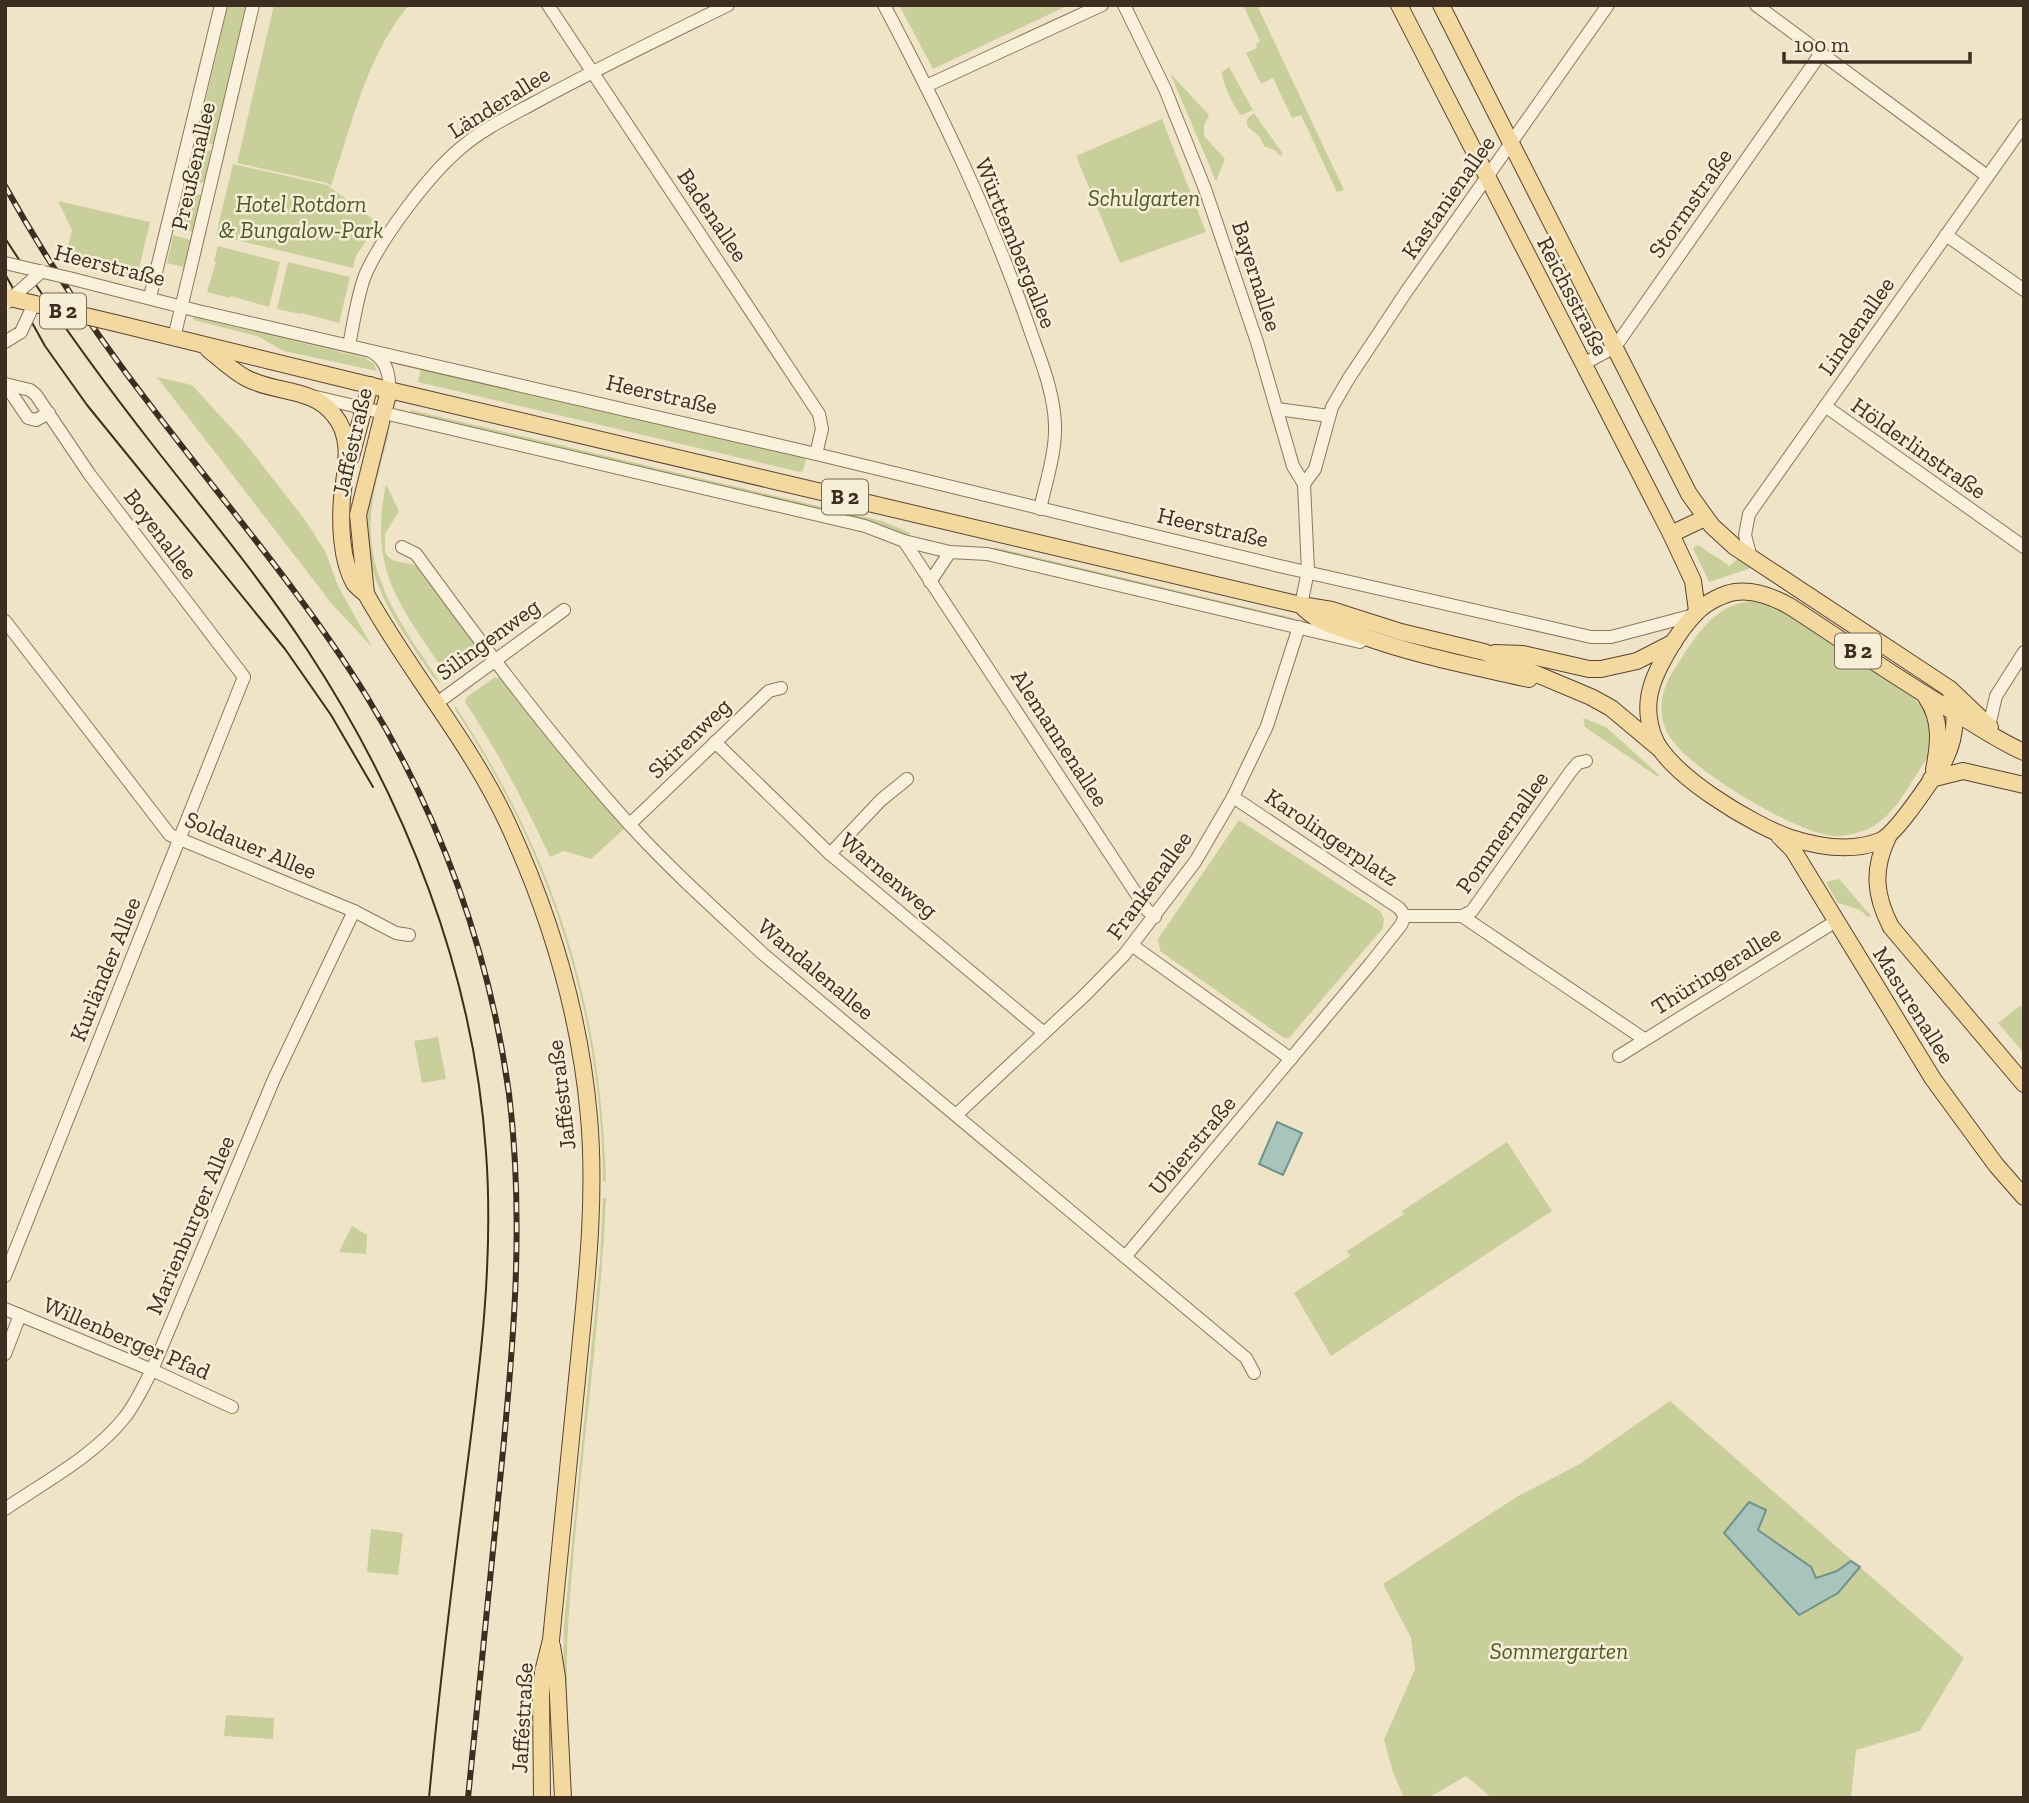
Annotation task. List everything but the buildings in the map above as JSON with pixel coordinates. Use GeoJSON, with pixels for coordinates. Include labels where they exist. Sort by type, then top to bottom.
{"type":"FeatureCollection","features":[{"type":"Feature","properties":{"kind":"main road","name":"Reichsstraße"},"geometry":{"type":"LineString","coordinates":[[1399,5],[1671,534],[1693,581],[1696,613]]}},
{"type":"Feature","properties":{"kind":"main road","name":"Reichsstraße"},"geometry":{"type":"LineString","coordinates":[[1441,5],[1689,494],[1705,518],[1721,535],[1751,558],[1950,689],[2001,740]]}},
{"type":"Feature","properties":{"kind":"main road","name":"B 2"},"geometry":{"type":"LineString","coordinates":[[7,300],[34,304],[389,390],[1301,605],[1332,610],[1401,632],[1484,652],[1583,693],[1611,708],[1703,789],[1775,832],[1814,844],[1836,847],[1859,847],[1888,837]]}},
{"type":"Feature","properties":{"kind":"main road"},"geometry":{"type":"LineString","coordinates":[[203,345],[245,378],[259,384],[308,395]]}},
{"type":"Feature","properties":{"kind":"main road","name":"Jafféstraße"},"geometry":{"type":"LineString","coordinates":[[346,475],[370,385]]}},
{"type":"Feature","properties":{"kind":"main road","name":"Jafféstraße"},"geometry":{"type":"LineString","coordinates":[[366,594],[358,515],[389,390]]}},
{"type":"Feature","properties":{"kind":"main road","name":"Jafféstraße"},"geometry":{"type":"LineString","coordinates":[[308,395],[325,406],[341,425],[346,441],[343,537],[347,562],[355,584],[366,594],[463,743],[501,810],[542,906],[568,991],[586,1092],[592,1190],[590,1246],[551,1640],[543,1672],[542,1798]]}},
{"type":"Feature","properties":{"kind":"main road"},"geometry":{"type":"LineString","coordinates":[[1671,534],[1705,518]]}},
{"type":"Feature","properties":{"kind":"main road","name":"B 2"},"geometry":{"type":"LineString","coordinates":[[1484,652],[1523,654],[1589,669],[1601,669],[1637,661],[1674,642],[1696,613],[1724,595],[1737,592],[1758,593],[1777,598],[1925,695],[2024,752]]}},
{"type":"Feature","properties":{"kind":"main road","name":"B 2"},"geometry":{"type":"LineString","coordinates":[[1301,605],[1314,617],[1392,647],[1562,686]]}},
{"type":"Feature","properties":{"kind":"main road"},"geometry":{"type":"LineString","coordinates":[[1660,749],[1649,722],[1649,695],[1674,642]]}},
{"type":"Feature","properties":{"kind":"main road","name":"Masurenallee"},"geometry":{"type":"LineString","coordinates":[[1950,689],[1955,713],[1950,749],[1943,763],[1888,837],[1879,857],[1876,879],[1878,897],[1891,927],[2024,1084]]}},
{"type":"Feature","properties":{"kind":"main road"},"geometry":{"type":"LineString","coordinates":[[1925,695],[1934,711],[1939,730],[1932,778],[1963,771],[2024,785]]}},
{"type":"Feature","properties":{"kind":"main road","name":"Masurenallee"},"geometry":{"type":"LineString","coordinates":[[1775,832],[1793,850],[1942,1093],[2024,1198]]}},
{"type":"Feature","properties":{"kind":"main road","name":"Jafféstraße"},"geometry":{"type":"LineString","coordinates":[[551,1640],[557,1677],[563,1798]]}},
{"type":"Feature","properties":{"kind":"street","name":"Preußenallee"},"geometry":{"type":"LineString","coordinates":[[150,297],[221,5]]}},
{"type":"Feature","properties":{"kind":"street","name":"Preußenallee"},"geometry":{"type":"LineString","coordinates":[[174,338],[253,5]]}},
{"type":"Feature","properties":{"kind":"street","name":"Badenallee"},"geometry":{"type":"LineString","coordinates":[[548,5],[819,414],[822,429],[816,454]]}},
{"type":"Feature","properties":{"kind":"street","name":"Länderallee"},"geometry":{"type":"LineString","coordinates":[[349,345],[365,276],[374,257],[388,233],[462,146],[592,71],[728,5]]}},
{"type":"Feature","properties":{"kind":"street","name":"Württembergallee"},"geometry":{"type":"LineString","coordinates":[[884,5],[926,86],[1001,252],[1047,380],[1054,408],[1055,440],[1040,509]]}},
{"type":"Feature","properties":{"kind":"street"},"geometry":{"type":"LineString","coordinates":[[926,86],[1102,5]]}},
{"type":"Feature","properties":{"kind":"street","name":"Bayernallee"},"geometry":{"type":"LineString","coordinates":[[1124,5],[1165,89],[1205,189],[1293,466],[1304,484],[1308,571]]}},
{"type":"Feature","properties":{"kind":"street","name":"Kastanienallee"},"geometry":{"type":"LineString","coordinates":[[1304,484],[1315,469],[1329,416],[1349,378],[1608,5]]}},
{"type":"Feature","properties":{"kind":"street"},"geometry":{"type":"LineString","coordinates":[[1756,5],[1987,176]]}},
{"type":"Feature","properties":{"kind":"street","name":"Stormstraße"},"geometry":{"type":"LineString","coordinates":[[1583,364],[1615,347],[1821,53]]}},
{"type":"Feature","properties":{"kind":"street","name":"Lindenallee"},"geometry":{"type":"LineString","coordinates":[[1751,558],[1745,535],[1749,514],[2024,125]]}},
{"type":"Feature","properties":{"kind":"street"},"geometry":{"type":"LineString","coordinates":[[1946,235],[2024,290]]}},
{"type":"Feature","properties":{"kind":"street","name":"Heerstraße"},"geometry":{"type":"LineString","coordinates":[[5,263],[1448,606],[1595,638],[1651,628],[1696,613]]}},
{"type":"Feature","properties":{"kind":"street"},"geometry":{"type":"LineString","coordinates":[[7,300],[41,271]]}},
{"type":"Feature","properties":{"kind":"street"},"geometry":{"type":"LineString","coordinates":[[5,342],[21,332],[34,304]]}},
{"type":"Feature","properties":{"kind":"street","name":"Jafféstraße"},"geometry":{"type":"LineString","coordinates":[[369,350],[382,359],[387,369],[389,390]]}},
{"type":"Feature","properties":{"kind":"street","name":"Boyenallee"},"geometry":{"type":"LineString","coordinates":[[48,414],[32,420],[28,418],[10,402],[5,384],[30,390],[48,414],[90,475],[244,677]]}},
{"type":"Feature","properties":{"kind":"street"},"geometry":{"type":"LineString","coordinates":[[308,395],[865,526],[904,541],[950,552],[987,554],[1392,647]]}},
{"type":"Feature","properties":{"kind":"street","name":"Hölderlinstraße"},"geometry":{"type":"LineString","coordinates":[[1825,406],[2024,547]]}},
{"type":"Feature","properties":{"kind":"street"},"geometry":{"type":"LineString","coordinates":[[1277,409],[1329,416]]}},
{"type":"Feature","properties":{"kind":"street","name":"Alemannenallee"},"geometry":{"type":"LineString","coordinates":[[904,541],[1147,910],[1155,916]]}},
{"type":"Feature","properties":{"kind":"street","name":"Wandalenallee"},"geometry":{"type":"LineString","coordinates":[[402,547],[416,554],[493,661],[630,824],[693,889],[763,954],[1246,1358],[1254,1373]]}},
{"type":"Feature","properties":{"kind":"street"},"geometry":{"type":"LineString","coordinates":[[930,582],[950,552]]}},
{"type":"Feature","properties":{"kind":"street"},"geometry":{"type":"LineString","coordinates":[[1301,605],[1308,571]]}},
{"type":"Feature","properties":{"kind":"street","name":"Silingenweg"},"geometry":{"type":"LineString","coordinates":[[437,703],[564,610]]}},
{"type":"Feature","properties":{"kind":"street","name":"Soldauer Allee"},"geometry":{"type":"LineString","coordinates":[[5,621],[170,835],[354,911],[396,933],[409,935]]}},
{"type":"Feature","properties":{"kind":"street","name":"Frankenallee"},"geometry":{"type":"LineString","coordinates":[[956,1115],[1085,995],[1133,946],[1195,862],[1233,797],[1266,726],[1299,627]]}},
{"type":"Feature","properties":{"kind":"street"},"geometry":{"type":"LineString","coordinates":[[1989,726],[1996,696],[2024,652]]}},
{"type":"Feature","properties":{"kind":"street","name":"Kurländer Allee"},"geometry":{"type":"LineString","coordinates":[[5,1276],[244,677]]}},
{"type":"Feature","properties":{"kind":"street","name":"Skirenweg"},"geometry":{"type":"LineString","coordinates":[[630,824],[769,691],[781,688]]}},
{"type":"Feature","properties":{"kind":"street","name":"Warnenweg"},"geometry":{"type":"LineString","coordinates":[[715,742],[830,854],[1044,1032]]}},
{"type":"Feature","properties":{"kind":"street","name":"Pommernallee"},"geometry":{"type":"LineString","coordinates":[[1405,916],[1462,916],[1472,911],[1571,771],[1578,763],[1586,761]]}},
{"type":"Feature","properties":{"kind":"street"},"geometry":{"type":"LineString","coordinates":[[830,854],[881,800],[907,779]]}},
{"type":"Feature","properties":{"kind":"street","name":"Karolingerplatz"},"geometry":{"type":"LineString","coordinates":[[1233,797],[1399,908],[1405,916],[1371,963],[1291,1059]]}},
{"type":"Feature","properties":{"kind":"street","name":"Marienburger Allee"},"geometry":{"type":"LineString","coordinates":[[5,1509],[88,1454],[126,1416],[152,1370],[274,1079],[354,911]]}},
{"type":"Feature","properties":{"kind":"street"},"geometry":{"type":"LineString","coordinates":[[1462,916],[1644,1040]]}},
{"type":"Feature","properties":{"kind":"street","name":"Thüringerallee"},"geometry":{"type":"LineString","coordinates":[[1619,1056],[1836,921]]}},
{"type":"Feature","properties":{"kind":"street"},"geometry":{"type":"LineString","coordinates":[[1133,946],[1291,1059]]}},
{"type":"Feature","properties":{"kind":"street","name":"Ubierstraße"},"geometry":{"type":"LineString","coordinates":[[1125,1257],[1291,1059]]}},
{"type":"Feature","properties":{"kind":"street","name":"Willenberger Pfad"},"geometry":{"type":"LineString","coordinates":[[5,1309],[232,1406]]}},
{"type":"Feature","properties":{"kind":"street"},"geometry":{"type":"LineString","coordinates":[[5,1354],[20,1315]]}},
{"type":"Feature","properties":{"kind":"green space"},"geometry":{"type":"Polygon","coordinates":[[[228,5],[248,5],[213,144],[196,141],[228,5]]]}},
{"type":"Feature","properties":{"kind":"green space"},"geometry":{"type":"Polygon","coordinates":[[[274,5],[409,5],[394,25],[371,69],[331,186],[237,163],[274,5]]]}},
{"type":"Feature","properties":{"kind":"green space"},"geometry":{"type":"Polygon","coordinates":[[[899,5],[1069,5],[933,69],[899,5]]]}},
{"type":"Feature","properties":{"kind":"green space"},"geometry":{"type":"Polygon","coordinates":[[[1243,5],[1257,5],[1344,190],[1337,192],[1301,115],[1292,118],[1273,78],[1261,84],[1246,53],[1257,48],[1256,44],[1260,41],[1243,5]]]}},
{"type":"Feature","properties":{"kind":"green space"},"geometry":{"type":"Polygon","coordinates":[[[1229,67],[1253,110],[1241,115],[1222,76],[1222,72],[1229,67]]]}},
{"type":"Feature","properties":{"kind":"green space"},"geometry":{"type":"Polygon","coordinates":[[[1170,73],[1209,115],[1204,125],[1204,136],[1225,159],[1216,181],[1170,73]]]}},
{"type":"Feature","properties":{"kind":"green space"},"geometry":{"type":"Polygon","coordinates":[[[1254,113],[1283,154],[1280,156],[1276,151],[1264,146],[1259,136],[1247,126],[1247,119],[1254,113]]]}},
{"type":"Feature","properties":{"kind":"green space","name":"Schulgarten"},"geometry":{"type":"Polygon","coordinates":[[[1162,119],[1206,232],[1120,263],[1076,156],[1162,119]]]}},
{"type":"Feature","properties":{"kind":"green space"},"geometry":{"type":"Polygon","coordinates":[[[195,147],[211,151],[202,183],[192,183],[189,175],[195,147]]]}},
{"type":"Feature","properties":{"kind":"green space","name":"Hotel Rotdorn & Bungalow-Park"},"geometry":{"type":"Polygon","coordinates":[[[233,164],[327,185],[378,223],[356,256],[353,268],[216,235],[233,164]]]}},
{"type":"Feature","properties":{"kind":"green space"},"geometry":{"type":"Polygon","coordinates":[[[183,191],[201,195],[193,232],[175,228],[183,191]]]}},
{"type":"Feature","properties":{"kind":"green space"},"geometry":{"type":"Polygon","coordinates":[[[58,201],[150,222],[137,277],[65,259],[72,230],[58,201]]]}},
{"type":"Feature","properties":{"kind":"green space"},"geometry":{"type":"Polygon","coordinates":[[[173,235],[191,240],[184,267],[167,263],[173,235]]]}},
{"type":"Feature","properties":{"kind":"green space"},"geometry":{"type":"Polygon","coordinates":[[[218,246],[280,262],[269,307],[207,292],[218,246]]]}},
{"type":"Feature","properties":{"kind":"green space"},"geometry":{"type":"Polygon","coordinates":[[[288,262],[350,277],[339,323],[277,309],[288,262]]]}},
{"type":"Feature","properties":{"kind":"green space"},"geometry":{"type":"Polygon","coordinates":[[[194,317],[365,358],[374,364],[377,371],[284,351],[257,336],[193,320],[194,317]]]}},
{"type":"Feature","properties":{"kind":"green space"},"geometry":{"type":"Polygon","coordinates":[[[421,367],[805,457],[803,471],[418,382],[421,367]]]}},
{"type":"Feature","properties":{"kind":"green space"},"geometry":{"type":"Polygon","coordinates":[[[157,377],[192,385],[245,443],[305,520],[325,551],[338,586],[372,647],[332,604],[157,377]]]}},
{"type":"Feature","properties":{"kind":"green space"},"geometry":{"type":"Polygon","coordinates":[[[411,410],[882,521],[910,533],[909,537],[866,521],[410,414],[411,410]]]}},
{"type":"Feature","properties":{"kind":"green space"},"geometry":{"type":"Polygon","coordinates":[[[386,431],[389,432],[371,515],[375,562],[391,605],[441,684],[433,677],[397,623],[386,604],[371,564],[367,543],[368,510],[386,431]]]}},
{"type":"Feature","properties":{"kind":"green space"},"geometry":{"type":"Polygon","coordinates":[[[386,484],[399,511],[385,534],[385,553],[393,560],[421,569],[479,650],[481,657],[453,677],[448,677],[416,630],[393,588],[385,566],[381,542],[386,484]]]}},
{"type":"Feature","properties":{"kind":"green space"},"geometry":{"type":"Polygon","coordinates":[[[1699,545],[1729,566],[1739,558],[1751,568],[1709,582],[1693,548],[1699,545]]]}},
{"type":"Feature","properties":{"kind":"green space"},"geometry":{"type":"Polygon","coordinates":[[[994,547],[1285,616],[1334,630],[993,551],[994,547]]]}},
{"type":"Feature","properties":{"kind":"green space"},"geometry":{"type":"Polygon","coordinates":[[[1751,601],[1765,602],[1783,610],[1909,694],[1928,717],[1933,735],[1929,754],[1894,808],[1870,828],[1862,832],[1833,836],[1793,823],[1718,780],[1696,764],[1668,734],[1662,719],[1662,703],[1665,687],[1672,673],[1704,627],[1724,610],[1751,601]]]}},
{"type":"Feature","properties":{"kind":"green space"},"geometry":{"type":"Polygon","coordinates":[[[495,677],[501,679],[624,829],[591,859],[564,851],[550,857],[510,778],[465,702],[467,697],[495,677]]]}},
{"type":"Feature","properties":{"kind":"green space"},"geometry":{"type":"Polygon","coordinates":[[[454,704],[489,760],[519,817],[544,874],[565,932],[582,991],[594,1052],[606,1182],[603,1181],[593,1056],[581,995],[564,935],[543,876],[518,819],[454,704]]]}},
{"type":"Feature","properties":{"kind":"green space"},"geometry":{"type":"Polygon","coordinates":[[[1583,718],[1606,727],[1659,775],[1658,777],[1585,727],[1583,718]]]}},
{"type":"Feature","properties":{"kind":"green space"},"geometry":{"type":"Polygon","coordinates":[[[1239,820],[1380,911],[1384,919],[1383,928],[1289,1038],[1284,1038],[1160,951],[1158,939],[1239,820]]]}},
{"type":"Feature","properties":{"kind":"green space"},"geometry":{"type":"Polygon","coordinates":[[[1839,879],[1871,916],[1838,903],[1826,882],[1839,879]]]}},
{"type":"Feature","properties":{"kind":"green space"},"geometry":{"type":"Polygon","coordinates":[[[2020,1006],[2024,1007],[2024,1053],[1998,1023],[2020,1006]]]}},
{"type":"Feature","properties":{"kind":"green space"},"geometry":{"type":"Polygon","coordinates":[[[438,1037],[446,1079],[422,1083],[414,1041],[438,1037]]]}},
{"type":"Feature","properties":{"kind":"green space"},"geometry":{"type":"Polygon","coordinates":[[[1507,1142],[1552,1211],[1331,1356],[1294,1293],[1350,1256],[1347,1251],[1404,1214],[1402,1211],[1507,1142]]]}},
{"type":"Feature","properties":{"kind":"green space"},"geometry":{"type":"Polygon","coordinates":[[[603,1198],[606,1198],[599,1301],[568,1635],[572,1798],[568,1798],[563,1681],[564,1625],[600,1261],[603,1198]]]}},
{"type":"Feature","properties":{"kind":"green space"},"geometry":{"type":"Polygon","coordinates":[[[352,1226],[367,1235],[366,1254],[339,1252],[352,1226]]]}},
{"type":"Feature","properties":{"kind":"green space","name":"Sommergarten"},"geometry":{"type":"Polygon","coordinates":[[[1670,1401],[1964,1658],[1920,1731],[1856,1750],[1851,1798],[1492,1798],[1466,1776],[1428,1798],[1404,1798],[1384,1740],[1415,1669],[1411,1638],[1383,1584],[1518,1496],[1578,1465],[1670,1401]]]}},
{"type":"Feature","properties":{"kind":"green space"},"geometry":{"type":"Polygon","coordinates":[[[371,1529],[403,1533],[398,1575],[367,1572],[371,1529]]]}},
{"type":"Feature","properties":{"kind":"green space"},"geometry":{"type":"Polygon","coordinates":[[[226,1715],[274,1718],[273,1739],[224,1736],[226,1715]]]}},
{"type":"Feature","properties":{"kind":"water"},"geometry":{"type":"Polygon","coordinates":[[[1277,1122],[1302,1133],[1283,1175],[1259,1164],[1277,1122]]]}},
{"type":"Feature","properties":{"kind":"water"},"geometry":{"type":"Polygon","coordinates":[[[1749,1502],[1766,1510],[1758,1530],[1811,1567],[1816,1578],[1837,1571],[1851,1561],[1860,1567],[1838,1593],[1799,1615],[1724,1533],[1749,1502]]]}},
{"type":"Feature","properties":{"kind":"tram line"},"geometry":{"type":"LineString","coordinates":[[5,238],[99,374],[255,575],[308,651],[343,708],[404,828],[450,954],[467,1019],[479,1085],[486,1152],[488,1233],[481,1354],[429,1798]]}},
{"type":"Feature","properties":{"kind":"tram line"},"geometry":{"type":"LineString","coordinates":[[5,274],[45,346],[87,405],[285,649],[331,715],[373,787]]}},
{"type":"Feature","properties":{"kind":"railway"},"geometry":{"type":"LineString","coordinates":[[5,186],[39,245],[96,331],[136,387],[292,588],[367,697],[418,790],[459,888],[475,939],[489,990],[509,1094],[514,1142],[517,1239],[509,1384],[468,1798]]}}]}
